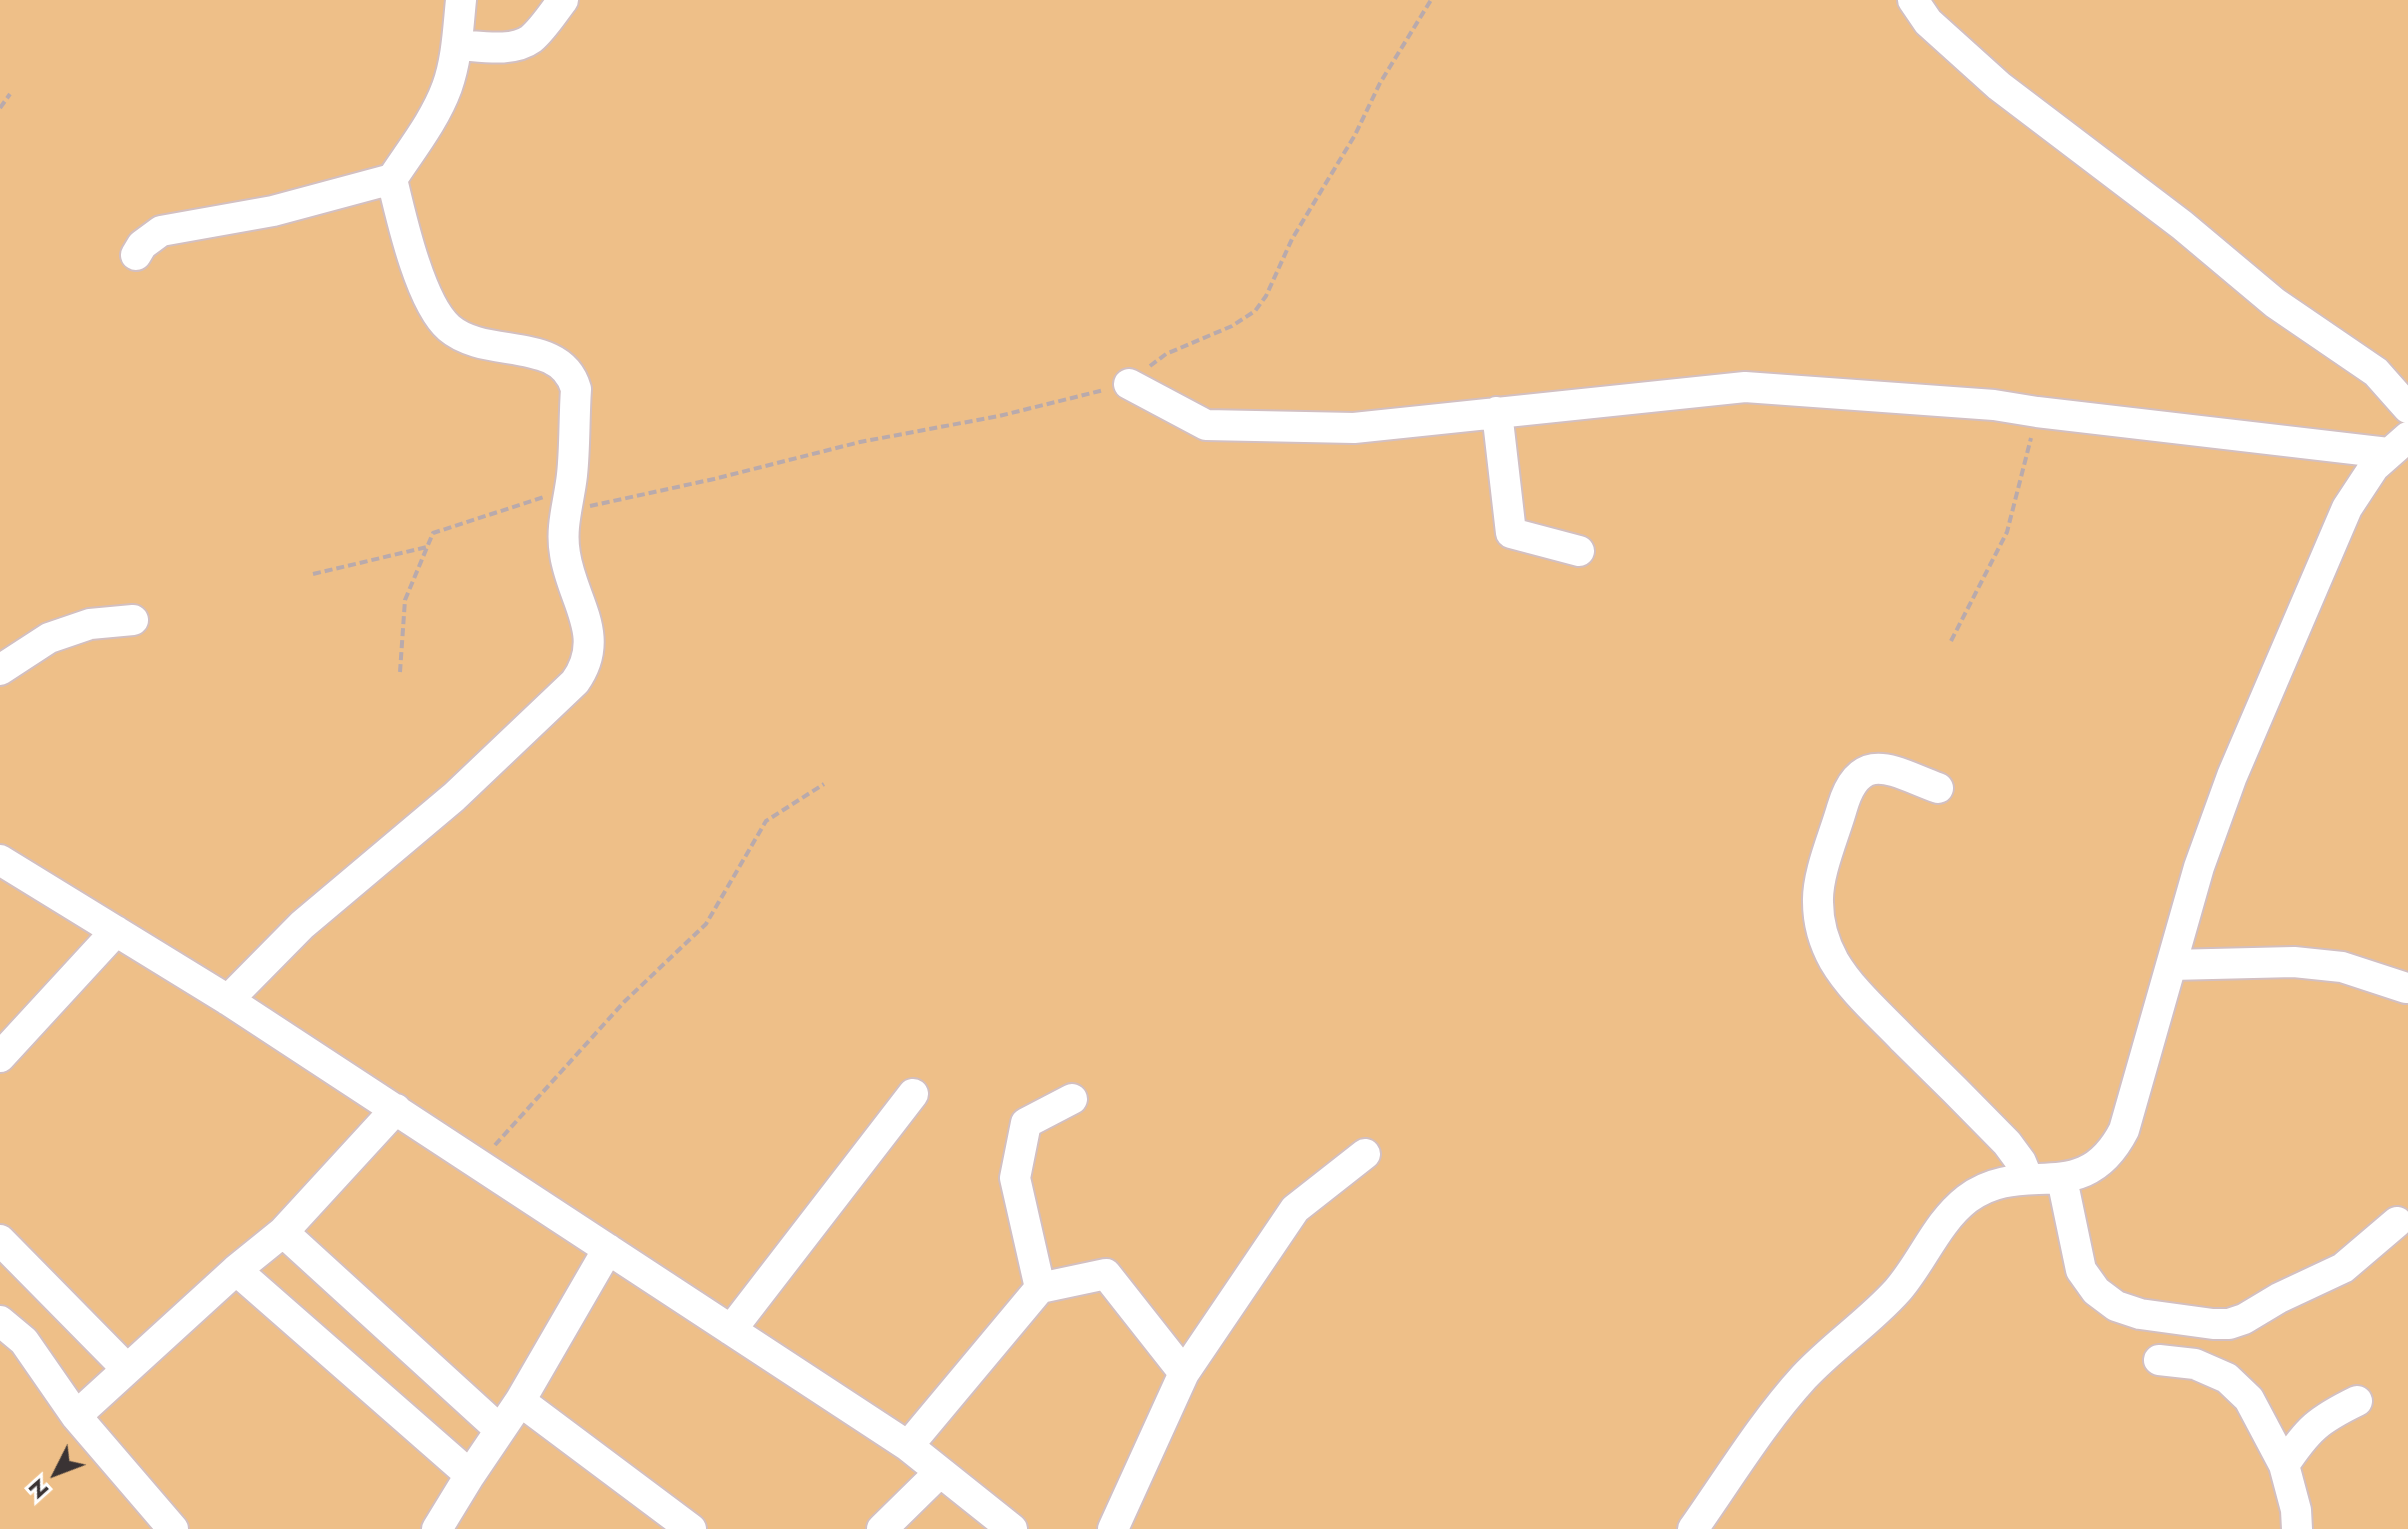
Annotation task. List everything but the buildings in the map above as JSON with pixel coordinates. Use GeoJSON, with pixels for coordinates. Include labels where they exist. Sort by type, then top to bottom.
{"type":"FeatureCollection","features":[{"type":"Feature","properties":{"kind":"street"},"geometry":{"type":"LineString","coordinates":[[136,255],[142,245],[161,231],[273,211],[392,179],[440,103],[453,67],[461,0]]}},
{"type":"Feature","properties":{"kind":"street"},"geometry":{"type":"LineString","coordinates":[[457,45],[506,47],[522,44],[537,33],[563,0]]}},
{"type":"Feature","properties":{"kind":"street"},"geometry":{"type":"LineString","coordinates":[[1913,0],[1928,22],[1999,86],[2182,225],[2275,303],[2404,391]]}},
{"type":"Feature","properties":{"kind":"street"},"geometry":{"type":"LineString","coordinates":[[228,1000],[302,925],[454,797],[575,682],[589,655],[590,640],[565,554],[564,525],[576,389],[573,379],[561,364],[546,356],[483,345],[448,327],[436,312],[409,247],[392,179]]}},
{"type":"Feature","properties":{"kind":"street"},"geometry":{"type":"LineString","coordinates":[[1129,384],[1206,425],[1354,428],[1745,387],[1994,405],[2037,412],[2398,445]]}},
{"type":"Feature","properties":{"kind":"street"},"geometry":{"type":"LineString","coordinates":[[1497,412],[1511,533],[1579,551]]}},
{"type":"Feature","properties":{"kind":"street"},"geometry":{"type":"LineString","coordinates":[[1693,1529],[1792,1391],[1822,1359],[1900,1288],[1954,1211],[1966,1200],[1989,1186],[2014,1179],[2062,1179],[2092,1168],[2118,1141],[2124,1130],[2199,867],[2232,776],[2347,508],[2367,477],[2398,445]]}},
{"type":"Feature","properties":{"kind":"street"},"geometry":{"type":"LineString","coordinates":[[0,670],[49,638],[90,624],[133,620]]}},
{"type":"Feature","properties":{"kind":"street"},"geometry":{"type":"LineString","coordinates":[[1938,788],[1883,768],[1865,771],[1857,776],[1847,791],[1818,890],[1820,921],[1829,950],[1844,974],[1876,1011],[2007,1143],[2021,1162],[2028,1179]]}},
{"type":"Feature","properties":{"kind":"street"},"geometry":{"type":"LineString","coordinates":[[0,860],[228,1000],[908,1446],[1012,1529]]}},
{"type":"Feature","properties":{"kind":"street"},"geometry":{"type":"LineString","coordinates":[[0,1057],[116,931]]}},
{"type":"Feature","properties":{"kind":"street"},"geometry":{"type":"LineString","coordinates":[[2171,965],[2294,962],[2342,967],[2406,988]]}},
{"type":"Feature","properties":{"kind":"street"},"geometry":{"type":"LineString","coordinates":[[731,1330],[913,1094]]}},
{"type":"Feature","properties":{"kind":"street"},"geometry":{"type":"LineString","coordinates":[[1040,1288],[1015,1178],[1026,1123],[1072,1099]]}},
{"type":"Feature","properties":{"kind":"street"},"geometry":{"type":"LineString","coordinates":[[76,1416],[236,1270],[283,1232],[396,1109]]}},
{"type":"Feature","properties":{"kind":"street"},"geometry":{"type":"LineString","coordinates":[[1113,1529],[1184,1373],[1295,1209],[1365,1154]]}},
{"type":"Feature","properties":{"kind":"street"},"geometry":{"type":"LineString","coordinates":[[2062,1179],[2081,1270],[2096,1291],[2116,1306],[2140,1314],[2213,1324],[2229,1324],[2244,1319],[2279,1298],[2343,1268],[2397,1222]]}},
{"type":"Feature","properties":{"kind":"street"},"geometry":{"type":"LineString","coordinates":[[283,1232],[500,1430]]}},
{"type":"Feature","properties":{"kind":"street"},"geometry":{"type":"LineString","coordinates":[[0,1240],[127,1369]]}},
{"type":"Feature","properties":{"kind":"street"},"geometry":{"type":"LineString","coordinates":[[437,1529],[520,1401],[608,1249]]}},
{"type":"Feature","properties":{"kind":"street"},"geometry":{"type":"LineString","coordinates":[[236,1270],[470,1475]]}},
{"type":"Feature","properties":{"kind":"street"},"geometry":{"type":"LineString","coordinates":[[908,1446],[1040,1288],[1106,1274],[1184,1373]]}},
{"type":"Feature","properties":{"kind":"street"},"geometry":{"type":"LineString","coordinates":[[0,1321],[24,1341],[76,1416],[173,1529]]}},
{"type":"Feature","properties":{"kind":"street"},"geometry":{"type":"LineString","coordinates":[[2159,1360],[2195,1364],[2227,1378],[2249,1399],[2284,1465],[2296,1510],[2297,1529]]}},
{"type":"Feature","properties":{"kind":"street"},"geometry":{"type":"LineString","coordinates":[[520,1401],[691,1529]]}},
{"type":"Feature","properties":{"kind":"street"},"geometry":{"type":"LineString","coordinates":[[2284,1465],[2302,1438],[2327,1416],[2357,1401]]}},
{"type":"Feature","properties":{"kind":"street"},"geometry":{"type":"LineString","coordinates":[[882,1529],[940,1472]]}},
{"type":"Feature","properties":{"kind":"path"},"geometry":{"type":"LineString","coordinates":[[400,672],[405,600],[433,533],[568,500],[714,479],[860,442],[999,416],[1129,384],[1166,354],[1232,326],[1255,311],[1266,296],[1292,239],[1431,0]]}},
{"type":"Feature","properties":{"kind":"path"},"geometry":{"type":"LineString","coordinates":[[0,108],[10,94]]}},
{"type":"Feature","properties":{"kind":"path"},"geometry":{"type":"LineString","coordinates":[[1951,641],[2007,532],[2037,412]]}},
{"type":"Feature","properties":{"kind":"path"},"geometry":{"type":"LineString","coordinates":[[313,574],[427,547]]}},
{"type":"Feature","properties":{"kind":"path"},"geometry":{"type":"LineString","coordinates":[[478,1164],[624,1002],[706,924],[766,821],[824,784]]}},
{"type":"Feature","properties":{"kind":"shaded area"},"geometry":{"type":"Polygon","coordinates":[[[0,0],[2408,0],[2408,1529],[0,1529],[0,0]]]}}]}
